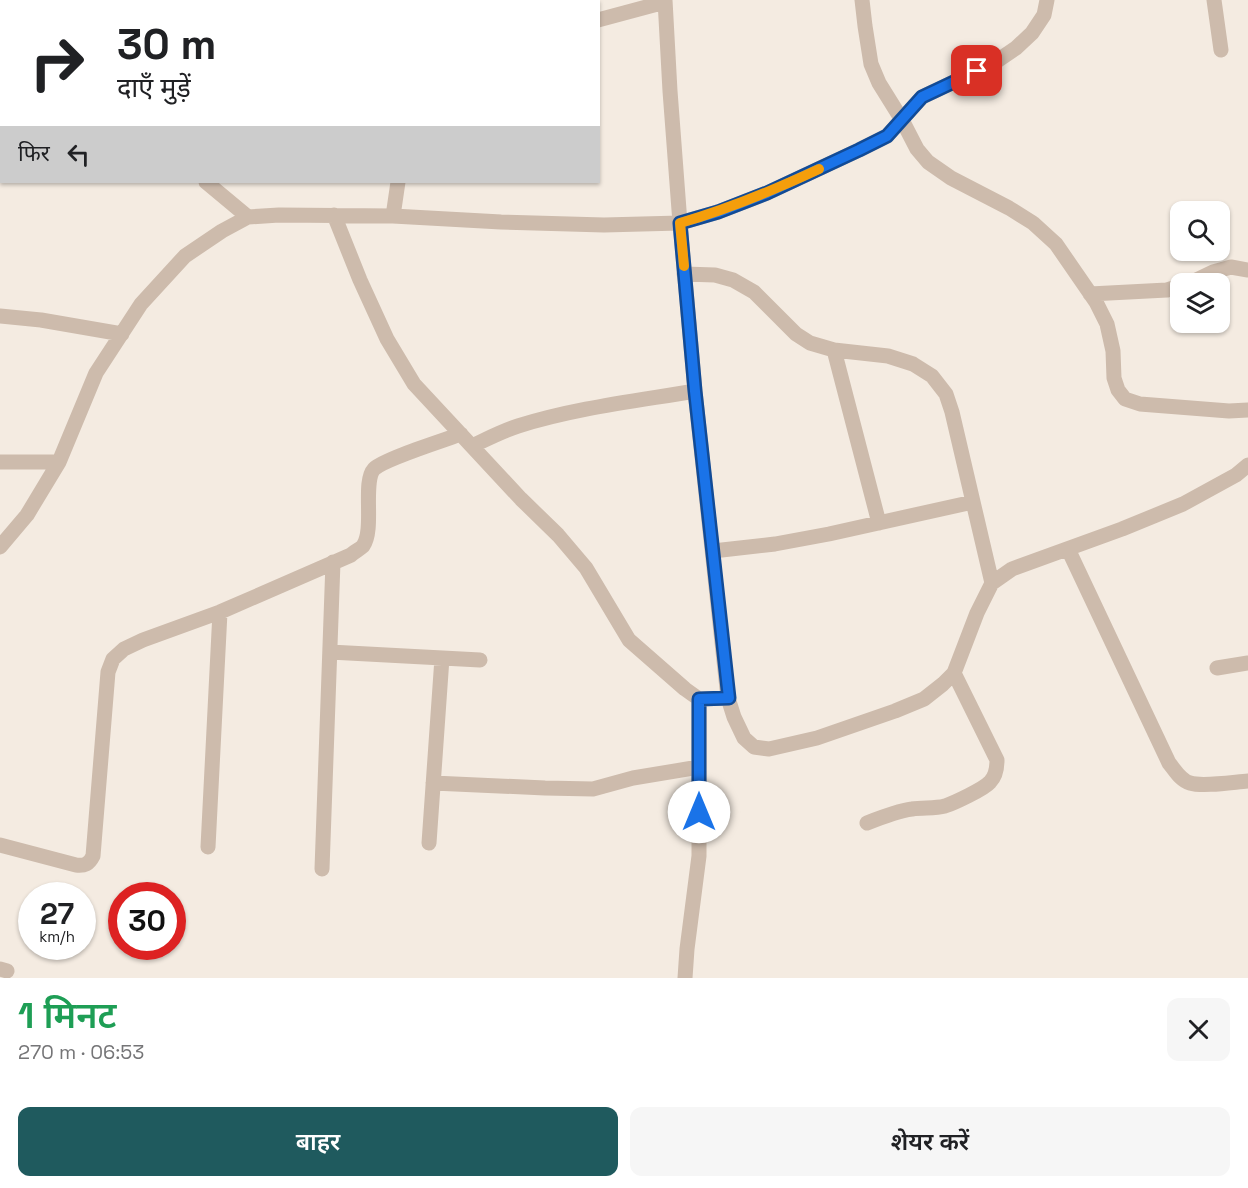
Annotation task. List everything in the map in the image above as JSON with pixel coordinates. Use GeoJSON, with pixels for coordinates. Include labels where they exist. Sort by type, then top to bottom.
{"type":"FeatureCollection","features":[{"type":"Feature","properties":{"kind":"street"},"geometry":{"type":"LineString","coordinates":[[862,0],[871,64],[879,83],[917,149],[928,162],[951,178],[1009,208],[1033,224],[1056,244],[1107,324],[1113,351],[1114,378],[1118,390],[1125,399],[1140,404],[1229,411],[1248,410]]}},
{"type":"Feature","properties":{"kind":"street"},"geometry":{"type":"LineString","coordinates":[[0,547],[27,515],[58,462],[96,373],[141,304],[185,256],[248,217],[334,215],[604,225],[680,223],[718,212],[767,193],[887,136],[922,97],[994,63],[1017,48],[1032,33],[1044,15],[1047,0]]}},
{"type":"Feature","properties":{"kind":"street"},"geometry":{"type":"LineString","coordinates":[[1214,0],[1221,50]]}},
{"type":"Feature","properties":{"kind":"street"},"geometry":{"type":"LineString","coordinates":[[600,19],[665,1],[684,274],[729,698],[734,717],[744,738],[754,747],[769,749],[817,738],[924,699],[954,673],[992,583],[1012,569],[1183,504],[1248,465]]}},
{"type":"Feature","properties":{"kind":"street"},"geometry":{"type":"LineString","coordinates":[[207,183],[248,217]]}},
{"type":"Feature","properties":{"kind":"street"},"geometry":{"type":"LineString","coordinates":[[393,216],[398,183]]}},
{"type":"Feature","properties":{"kind":"street"},"geometry":{"type":"LineString","coordinates":[[334,215],[387,339],[414,384],[586,568],[629,640],[699,699],[729,698]]}},
{"type":"Feature","properties":{"kind":"street"},"geometry":{"type":"LineString","coordinates":[[1211,273],[1231,267],[1248,270]]}},
{"type":"Feature","properties":{"kind":"street"},"geometry":{"type":"LineString","coordinates":[[684,274],[715,275],[733,280],[754,292],[796,334],[810,343],[834,350],[888,356],[913,364],[932,376],[946,394],[952,412],[992,583]]}},
{"type":"Feature","properties":{"kind":"street"},"geometry":{"type":"LineString","coordinates":[[1090,294],[1170,289]]}},
{"type":"Feature","properties":{"kind":"street"},"geometry":{"type":"LineString","coordinates":[[0,316],[42,320],[122,334]]}},
{"type":"Feature","properties":{"kind":"street"},"geometry":{"type":"LineString","coordinates":[[834,350],[879,523]]}},
{"type":"Feature","properties":{"kind":"street"},"geometry":{"type":"LineString","coordinates":[[472,446],[518,426],[549,418],[695,391]]}},
{"type":"Feature","properties":{"kind":"street"},"geometry":{"type":"LineString","coordinates":[[0,845],[76,865],[84,866],[90,862],[93,856],[108,672],[113,659],[124,649],[143,640],[220,612],[351,555],[363,546],[368,530],[370,479],[374,469],[387,461],[461,434]]}},
{"type":"Feature","properties":{"kind":"street"},"geometry":{"type":"LineString","coordinates":[[0,462],[58,462]]}},
{"type":"Feature","properties":{"kind":"street"},"geometry":{"type":"LineString","coordinates":[[713,550],[775,544],[973,502]]}},
{"type":"Feature","properties":{"kind":"street"},"geometry":{"type":"LineString","coordinates":[[1068,549],[1170,763],[1179,777],[1190,783],[1248,781]]}},
{"type":"Feature","properties":{"kind":"street"},"geometry":{"type":"LineString","coordinates":[[322,869],[333,562]]}},
{"type":"Feature","properties":{"kind":"street"},"geometry":{"type":"LineString","coordinates":[[208,847],[220,612]]}},
{"type":"Feature","properties":{"kind":"street"},"geometry":{"type":"LineString","coordinates":[[330,652],[480,660]]}},
{"type":"Feature","properties":{"kind":"street"},"geometry":{"type":"LineString","coordinates":[[429,843],[442,658]]}},
{"type":"Feature","properties":{"kind":"street"},"geometry":{"type":"LineString","coordinates":[[1217,668],[1248,663]]}},
{"type":"Feature","properties":{"kind":"street"},"geometry":{"type":"LineString","coordinates":[[867,823],[894,813],[946,806],[991,782],[997,770],[996,760],[954,673]]}},
{"type":"Feature","properties":{"kind":"street"},"geometry":{"type":"LineString","coordinates":[[685,978],[699,856],[699,699]]}},
{"type":"Feature","properties":{"kind":"street"},"geometry":{"type":"LineString","coordinates":[[433,783],[593,789],[633,778],[699,767]]}},
{"type":"Feature","properties":{"kind":"slow traffic"},"geometry":{"type":"LineString","coordinates":[[684,266],[680,223],[718,212],[767,193],[819,169]]}},
{"type":"Feature","properties":{"kind":"route"},"geometry":{"type":"LineString","coordinates":[[699,812],[699,699],[729,698],[695,391],[680,223],[718,212],[767,193],[887,136],[922,97],[977,71]]}}]}
